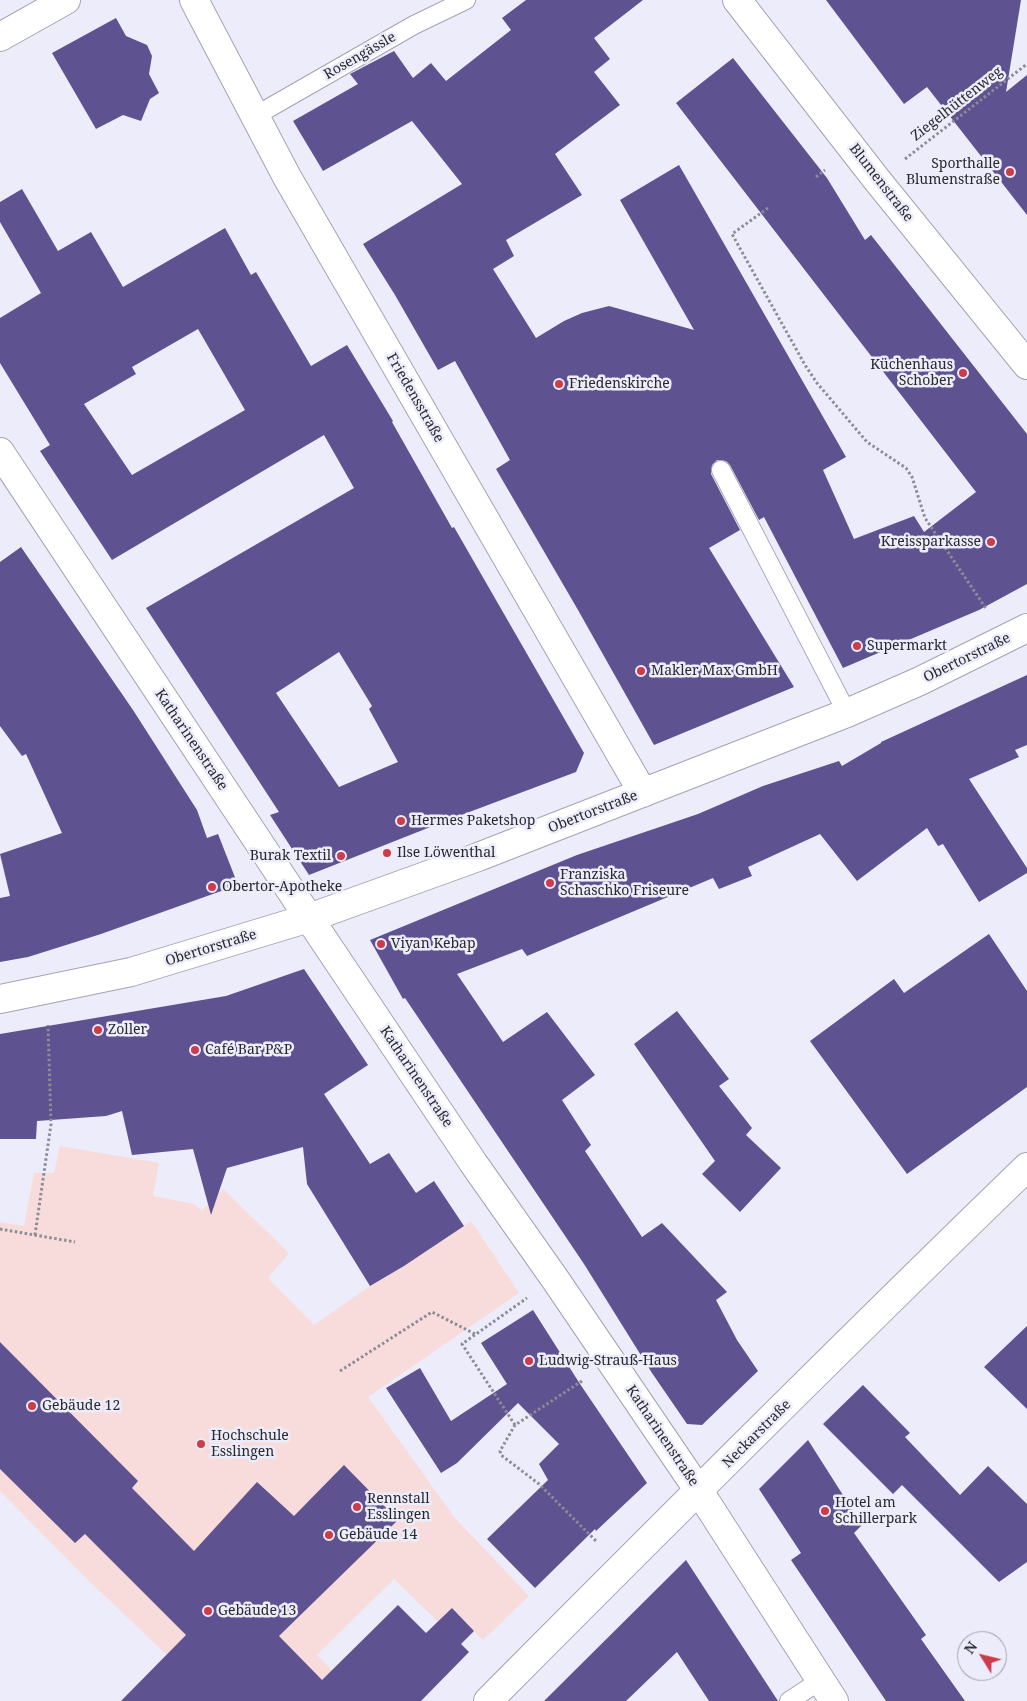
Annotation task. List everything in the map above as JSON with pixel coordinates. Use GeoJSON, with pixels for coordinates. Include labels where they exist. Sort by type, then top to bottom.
{"type":"FeatureCollection","features":[{"type":"Feature","properties":{"kind":"street"},"geometry":{"type":"LineString","coordinates":[[0,37],[66,0]]}},
{"type":"Feature","properties":{"kind":"street","name":"Friedensstraße"},"geometry":{"type":"LineString","coordinates":[[194,0],[287,176],[643,793]]}},
{"type":"Feature","properties":{"kind":"street","name":"Blumenstraße"},"geometry":{"type":"LineString","coordinates":[[737,0],[877,180],[1027,365]]}},
{"type":"Feature","properties":{"kind":"street","name":"Katharinenstraße"},"geometry":{"type":"LineString","coordinates":[[0,452],[474,1164],[555,1279],[699,1491],[827,1691]]}},
{"type":"Feature","properties":{"kind":"street","name":"Obertorstraße"},"geometry":{"type":"LineString","coordinates":[[0,999],[131,972],[309,918],[478,857],[847,713],[920,681],[1027,628]]}},
{"type":"Feature","properties":{"kind":"street","name":"Neckarstraße"},"geometry":{"type":"LineString","coordinates":[[488,1701],[620,1567],[1027,1167]]}},
{"type":"Feature","properties":{"kind":"lane","name":"Rosengässle"},"geometry":{"type":"LineString","coordinates":[[255,116],[414,25],[466,0]]}},
{"type":"Feature","properties":{"kind":"lane"},"geometry":{"type":"LineString","coordinates":[[721,470],[847,713]]}},
{"type":"Feature","properties":{"kind":"lane"},"geometry":{"type":"LineString","coordinates":[[789,1701],[827,1691]]}},
{"type":"Feature","properties":{"kind":"path","name":"Ziegelhüttenweg"},"geometry":{"type":"LineString","coordinates":[[877,180],[1027,64]]}},
{"type":"Feature","properties":{"kind":"path"},"geometry":{"type":"LineString","coordinates":[[768,208],[732,234],[805,365],[817,383],[867,442],[906,468],[912,477],[925,518],[990,615]]}},
{"type":"Feature","properties":{"kind":"path"},"geometry":{"type":"LineString","coordinates":[[35,1236],[51,1124],[47,990]]}},
{"type":"Feature","properties":{"kind":"path"},"geometry":{"type":"LineString","coordinates":[[0,1229],[75,1242]]}},
{"type":"Feature","properties":{"kind":"path"},"geometry":{"type":"LineString","coordinates":[[515,1425],[462,1344],[555,1279]]}},
{"type":"Feature","properties":{"kind":"path"},"geometry":{"type":"LineString","coordinates":[[340,1370],[432,1312],[475,1334]]}},
{"type":"Feature","properties":{"kind":"path"},"geometry":{"type":"LineString","coordinates":[[612,1362],[515,1425],[500,1451],[501,1455],[539,1484],[620,1567]]}},
{"type":"Feature","properties":{"kind":"shaded area","name":"Hochschule Esslingen"},"geometry":{"type":"Polygon","coordinates":[[[60,1146],[159,1163],[153,1196],[194,1204],[202,1211],[223,1189],[289,1253],[268,1278],[314,1325],[370,1286],[404,1266],[471,1221],[519,1293],[368,1397],[455,1518],[529,1596],[483,1640],[452,1608],[438,1622],[394,1579],[317,1655],[363,1701],[215,1701],[88,1580],[0,1491],[0,1222],[24,1226],[34,1173],[54,1173],[60,1146]]]}},
{"type":"Feature","properties":{"kind":"building"},"geometry":{"type":"Polygon","coordinates":[[[526,0],[643,0],[594,38],[610,59],[594,72],[620,105],[555,154],[582,195],[506,240],[514,256],[493,269],[536,338],[564,321],[582,313],[609,306],[694,330],[620,200],[679,165],[846,457],[823,470],[854,539],[914,516],[924,532],[976,492],[676,103],[733,58],[827,178],[865,240],[871,235],[1027,434],[1027,584],[979,610],[843,668],[764,517],[759,520],[730,465],[726,461],[717,460],[712,465],[711,474],[740,530],[709,548],[794,687],[654,745],[496,469],[510,460],[455,361],[438,370],[363,244],[462,184],[412,121],[323,171],[293,121],[358,84],[350,74],[394,51],[413,78],[431,63],[446,81],[511,30],[502,18],[526,0]]]}},
{"type":"Feature","properties":{"kind":"building"},"geometry":{"type":"Polygon","coordinates":[[[826,0],[1021,0],[1006,92],[1027,75],[1027,215],[927,87],[904,104],[826,0]]]}},
{"type":"Feature","properties":{"kind":"building"},"geometry":{"type":"Polygon","coordinates":[[[116,18],[126,36],[147,45],[152,56],[149,74],[159,93],[150,99],[141,121],[123,115],[96,129],[52,53],[116,18]]]}},
{"type":"Feature","properties":{"kind":"building"},"geometry":{"type":"Polygon","coordinates":[[[22,189],[58,251],[91,232],[123,287],[225,228],[251,275],[256,272],[311,366],[347,345],[393,421],[452,528],[454,527],[584,753],[576,772],[309,875],[270,815],[279,812],[146,608],[354,488],[324,435],[112,560],[40,451],[50,445],[0,363],[0,318],[41,293],[0,222],[0,202],[22,189]],[[198,329],[132,367],[136,374],[84,404],[132,475],[245,410],[198,329]],[[339,652],[276,693],[339,787],[398,762],[369,709],[372,706],[339,652]]]}},
{"type":"Feature","properties":{"kind":"building"},"geometry":{"type":"Polygon","coordinates":[[[21,547],[133,710],[197,810],[207,838],[218,834],[238,885],[101,934],[28,957],[0,962],[0,898],[10,896],[0,854],[62,833],[26,754],[22,756],[0,726],[0,562],[21,547]]]}},
{"type":"Feature","properties":{"kind":"building"},"geometry":{"type":"Polygon","coordinates":[[[1027,675],[1027,745],[1015,750],[1019,757],[969,779],[1027,868],[1027,873],[979,902],[943,844],[938,846],[927,828],[857,881],[820,834],[748,867],[752,876],[719,889],[713,878],[527,956],[522,949],[457,974],[503,1042],[547,1012],[595,1075],[562,1100],[591,1145],[585,1151],[642,1237],[662,1223],[727,1292],[716,1300],[737,1340],[758,1371],[702,1425],[687,1424],[652,1373],[584,1264],[405,998],[403,999],[370,940],[577,855],[698,814],[763,786],[839,761],[842,766],[881,742],[1027,675]]]}},
{"type":"Feature","properties":{"kind":"building"},"geometry":{"type":"Polygon","coordinates":[[[989,934],[1027,991],[1027,1087],[907,1174],[810,1041],[894,979],[904,993],[989,934]]]}},
{"type":"Feature","properties":{"kind":"building"},"geometry":{"type":"Polygon","coordinates":[[[304,969],[368,1065],[324,1094],[370,1164],[389,1153],[416,1193],[434,1181],[464,1226],[370,1286],[307,1184],[303,1147],[227,1168],[211,1215],[193,1149],[132,1155],[122,1111],[106,1116],[37,1121],[36,1139],[0,1139],[0,1034],[226,996],[304,969]]]}},
{"type":"Feature","properties":{"kind":"building"},"geometry":{"type":"Polygon","coordinates":[[[677,1011],[729,1079],[719,1086],[752,1128],[746,1135],[781,1168],[740,1212],[702,1174],[715,1161],[634,1044],[677,1011]]]}},
{"type":"Feature","properties":{"kind":"building"},"geometry":{"type":"Polygon","coordinates":[[[533,1310],[647,1483],[596,1531],[595,1529],[535,1588],[487,1539],[548,1480],[539,1464],[559,1444],[518,1403],[457,1463],[441,1473],[386,1388],[420,1368],[451,1421],[507,1384],[481,1343],[533,1310]]]}},
{"type":"Feature","properties":{"kind":"building"},"geometry":{"type":"Polygon","coordinates":[[[1027,1326],[1027,1409],[984,1367],[1027,1326]]]}},
{"type":"Feature","properties":{"kind":"building"},"geometry":{"type":"Polygon","coordinates":[[[0,1342],[138,1481],[132,1488],[194,1551],[257,1482],[294,1516],[344,1465],[398,1520],[279,1636],[322,1680],[398,1605],[426,1633],[452,1608],[474,1631],[461,1644],[469,1652],[421,1701],[121,1701],[186,1635],[85,1534],[75,1543],[0,1469],[0,1342]]]}},
{"type":"Feature","properties":{"kind":"building"},"geometry":{"type":"Polygon","coordinates":[[[863,1385],[910,1433],[905,1437],[960,1495],[988,1466],[1027,1504],[1027,1562],[999,1582],[902,1485],[893,1494],[823,1424],[863,1385]]]}},
{"type":"Feature","properties":{"kind":"building"},"geometry":{"type":"Polygon","coordinates":[[[808,1440],[862,1525],[854,1533],[926,1635],[921,1639],[965,1701],[886,1701],[791,1560],[801,1553],[759,1489],[808,1440]]]}},
{"type":"Feature","properties":{"kind":"building"},"geometry":{"type":"Polygon","coordinates":[[[686,1560],[778,1701],[709,1701],[677,1652],[626,1701],[544,1701],[686,1560]]]}},
{"type":"Feature","properties":{"kind":"place","name":"Sporthalle Blumenstraße"},"geometry":{"type":"Point","coordinates":[1010,172]}},
{"type":"Feature","properties":{"kind":"place","name":"Küchenhaus Schober"},"geometry":{"type":"Point","coordinates":[963,373]}},
{"type":"Feature","properties":{"kind":"place","name":"Friedenskirche"},"geometry":{"type":"Point","coordinates":[559,384]}},
{"type":"Feature","properties":{"kind":"place","name":"Kreissparkasse"},"geometry":{"type":"Point","coordinates":[991,542]}},
{"type":"Feature","properties":{"kind":"place","name":"Supermarkt"},"geometry":{"type":"Point","coordinates":[857,646]}},
{"type":"Feature","properties":{"kind":"place","name":"Makler Max GmbH"},"geometry":{"type":"Point","coordinates":[641,671]}},
{"type":"Feature","properties":{"kind":"place","name":"Hermes Paketshop"},"geometry":{"type":"Point","coordinates":[401,821]}},
{"type":"Feature","properties":{"kind":"place","name":"Ilse Löwenthal"},"geometry":{"type":"Point","coordinates":[387,853]}},
{"type":"Feature","properties":{"kind":"place","name":"Burak Textil"},"geometry":{"type":"Point","coordinates":[341,856]}},
{"type":"Feature","properties":{"kind":"place","name":"Franziska Schaschko Friseure"},"geometry":{"type":"Point","coordinates":[550,883]}},
{"type":"Feature","properties":{"kind":"place","name":"Obertor-Apotheke"},"geometry":{"type":"Point","coordinates":[212,887]}},
{"type":"Feature","properties":{"kind":"place","name":"Viyan Kebap"},"geometry":{"type":"Point","coordinates":[381,944]}},
{"type":"Feature","properties":{"kind":"place","name":"Zoller"},"geometry":{"type":"Point","coordinates":[98,1030]}},
{"type":"Feature","properties":{"kind":"place","name":"Café Bar P&P"},"geometry":{"type":"Point","coordinates":[195,1050]}},
{"type":"Feature","properties":{"kind":"place","name":"Ludwig-Strauß-Haus"},"geometry":{"type":"Point","coordinates":[529,1361]}},
{"type":"Feature","properties":{"kind":"place","name":"Gebäude 12"},"geometry":{"type":"Point","coordinates":[32,1406]}},
{"type":"Feature","properties":{"kind":"place","name":"Hochschule Esslingen"},"geometry":{"type":"Point","coordinates":[201,1444]}},
{"type":"Feature","properties":{"kind":"place","name":"Rennstall Esslingen"},"geometry":{"type":"Point","coordinates":[357,1507]}},
{"type":"Feature","properties":{"kind":"place","name":"Hotel am Schillerpark"},"geometry":{"type":"Point","coordinates":[825,1511]}},
{"type":"Feature","properties":{"kind":"place","name":"Gebäude 14"},"geometry":{"type":"Point","coordinates":[329,1535]}},
{"type":"Feature","properties":{"kind":"place","name":"Gebäude 13"},"geometry":{"type":"Point","coordinates":[208,1611]}}]}
